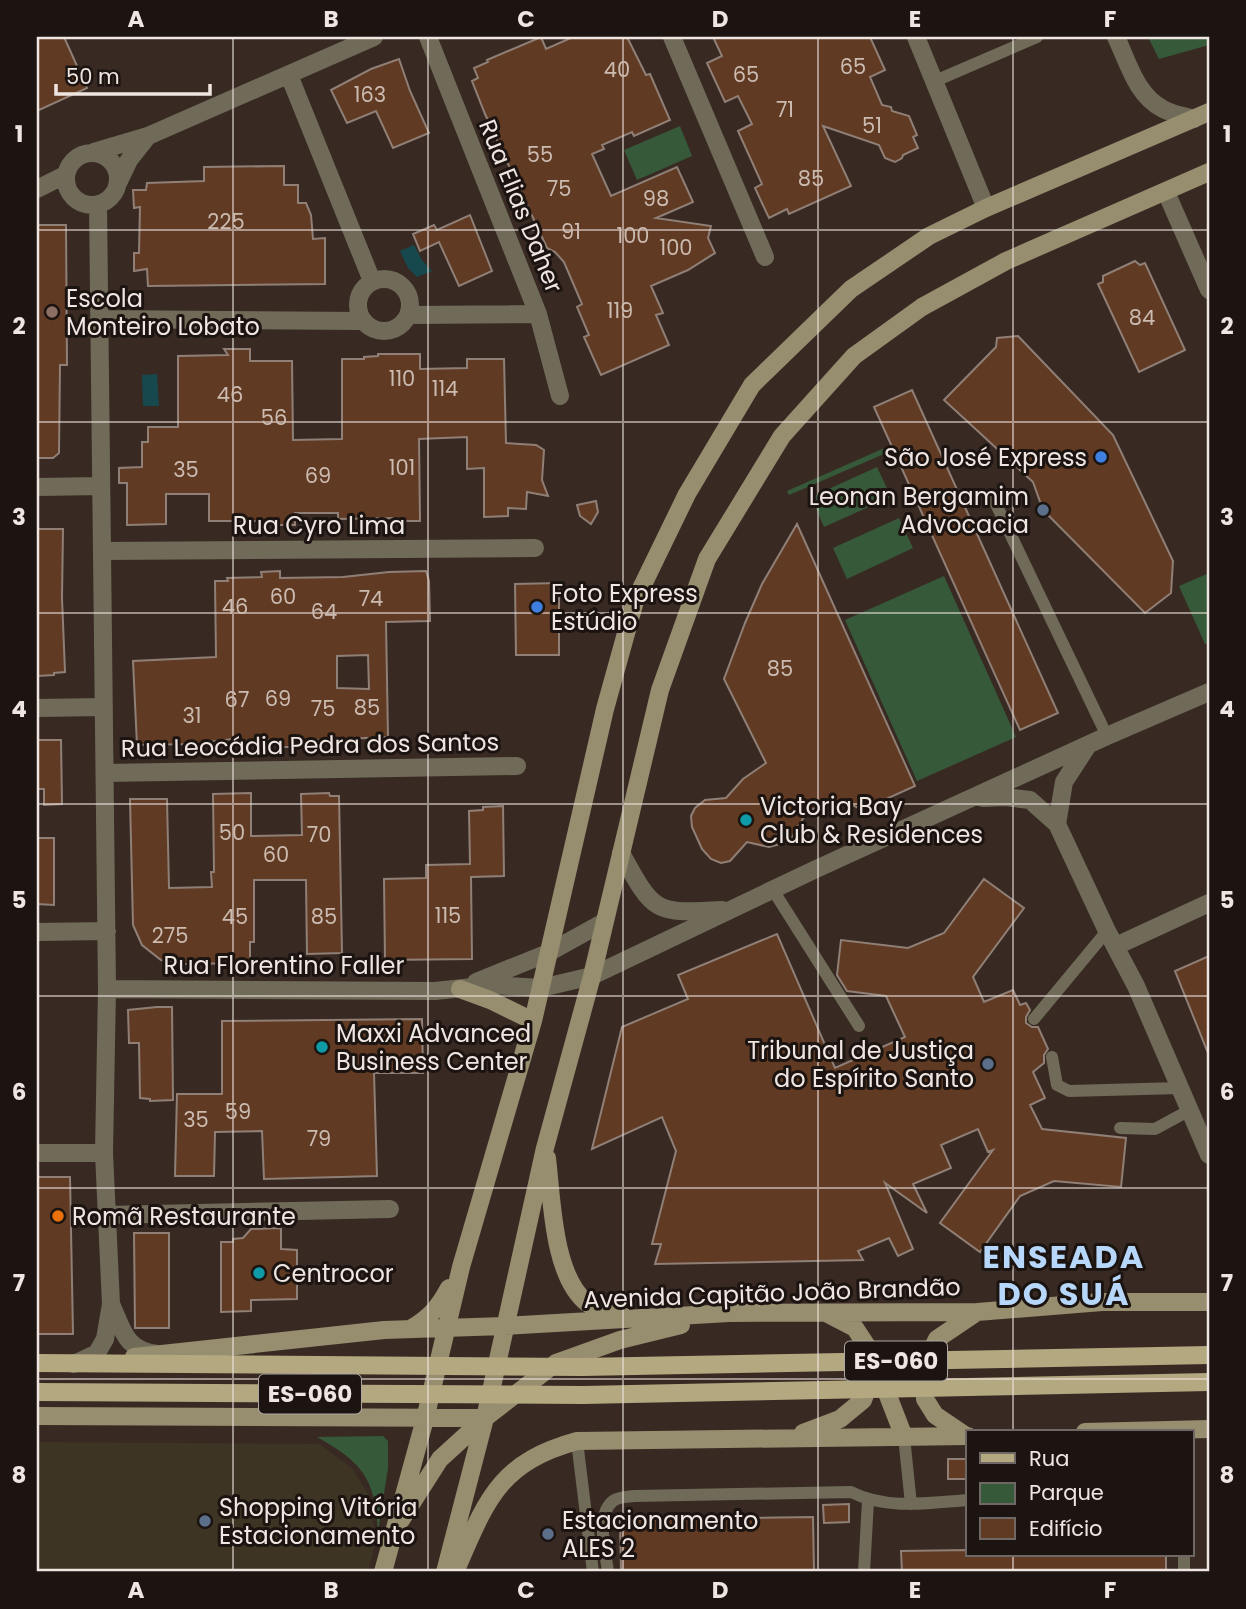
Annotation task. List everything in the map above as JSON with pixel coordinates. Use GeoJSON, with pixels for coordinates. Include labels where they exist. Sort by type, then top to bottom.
{"type":"FeatureCollection","features":[{"type":"Feature","properties":{"kind":"main road"},"geometry":{"type":"LineString","coordinates":[[383,1572],[425,1419],[461,1267],[533,1021],[605,709],[635,601],[687,494],[752,385],[851,289],[929,236],[986,208],[1202,116]]}},
{"type":"Feature","properties":{"kind":"main road"},"geometry":{"type":"LineString","coordinates":[[445,1572],[485,1418],[545,1148],[592,976],[660,690],[707,559],[782,436],[854,356],[922,307],[1006,261],[1209,172]]}},
{"type":"Feature","properties":{"kind":"main road"},"geometry":{"type":"LineString","coordinates":[[460,989],[533,1021]]}},
{"type":"Feature","properties":{"kind":"main road"},"geometry":{"type":"LineString","coordinates":[[545,1148],[558,1241],[573,1290],[589,1305],[637,1320]]}},
{"type":"Feature","properties":{"kind":"main road"},"geometry":{"type":"LineString","coordinates":[[410,1329],[428,1319],[438,1308],[461,1267]]}},
{"type":"Feature","properties":{"kind":"main road","name":"Avenida Capitão João Brandão"},"geometry":{"type":"LineString","coordinates":[[37,1365],[74,1364],[410,1329],[637,1320],[729,1313],[977,1312],[1102,1302],[1209,1302]]}},
{"type":"Feature","properties":{"kind":"main road"},"geometry":{"type":"LineString","coordinates":[[824,1312],[855,1328],[870,1350],[904,1437]]}},
{"type":"Feature","properties":{"kind":"main road"},"geometry":{"type":"LineString","coordinates":[[966,1435],[935,1415],[925,1399],[924,1366],[937,1339],[977,1312]]}},
{"type":"Feature","properties":{"kind":"main road"},"geometry":{"type":"LineString","coordinates":[[392,1534],[440,1459],[485,1418],[556,1363],[620,1340],[729,1313]]}},
{"type":"Feature","properties":{"kind":"main road"},"geometry":{"type":"LineString","coordinates":[[793,1437],[840,1419],[863,1400],[873,1373],[870,1350]]}},
{"type":"Feature","properties":{"kind":"main road","name":"ES-060"},"geometry":{"type":"LineString","coordinates":[[37,1365],[582,1367],[1209,1355]]}},
{"type":"Feature","properties":{"kind":"main road","name":"ES-060"},"geometry":{"type":"LineString","coordinates":[[37,1392],[583,1395],[1209,1382]]}},
{"type":"Feature","properties":{"kind":"main road"},"geometry":{"type":"LineString","coordinates":[[37,1416],[485,1418]]}},
{"type":"Feature","properties":{"kind":"main road"},"geometry":{"type":"LineString","coordinates":[[1168,1430],[1209,1429]]}},
{"type":"Feature","properties":{"kind":"main road"},"geometry":{"type":"LineString","coordinates":[[455,1572],[485,1506],[506,1476],[548,1449],[577,1441],[966,1436]]}},
{"type":"Feature","properties":{"kind":"street"},"geometry":{"type":"LineString","coordinates":[[148,136],[130,160],[114,194],[98,204],[86,204],[72,196],[65,175],[72,161],[79,155],[148,136],[374,37]]}},
{"type":"Feature","properties":{"kind":"street","name":"Rua Elias Daher"},"geometry":{"type":"LineString","coordinates":[[428,37],[538,314],[560,396]]}},
{"type":"Feature","properties":{"kind":"street"},"geometry":{"type":"LineString","coordinates":[[672,37],[765,257]]}},
{"type":"Feature","properties":{"kind":"street"},"geometry":{"type":"LineString","coordinates":[[916,37],[986,208]]}},
{"type":"Feature","properties":{"kind":"street"},"geometry":{"type":"LineString","coordinates":[[1116,37],[1139,88],[1150,100],[1164,110],[1202,116]]}},
{"type":"Feature","properties":{"kind":"street"},"geometry":{"type":"LineString","coordinates":[[289,75],[372,281]]}},
{"type":"Feature","properties":{"kind":"street"},"geometry":{"type":"LineString","coordinates":[[94,152],[108,158],[115,165],[118,183]]}},
{"type":"Feature","properties":{"kind":"street"},"geometry":{"type":"LineString","coordinates":[[37,189],[65,175]]}},
{"type":"Feature","properties":{"kind":"street"},"geometry":{"type":"LineString","coordinates":[[1166,192],[1209,290]]}},
{"type":"Feature","properties":{"kind":"street"},"geometry":{"type":"LineString","coordinates":[[74,1364],[97,1353],[105,1339],[111,1304],[104,1153],[107,932],[98,204]]}},
{"type":"Feature","properties":{"kind":"street"},"geometry":{"type":"LineString","coordinates":[[99,319],[363,321],[374,329],[393,330],[401,326],[409,315],[410,297],[401,284],[386,278],[372,281],[365,287],[358,304],[363,321]]}},
{"type":"Feature","properties":{"kind":"street"},"geometry":{"type":"LineString","coordinates":[[409,315],[538,314]]}},
{"type":"Feature","properties":{"kind":"street"},"geometry":{"type":"LineString","coordinates":[[37,487],[101,486]]}},
{"type":"Feature","properties":{"kind":"street","name":"Rua Cyro Lima"},"geometry":{"type":"LineString","coordinates":[[102,551],[535,548]]}},
{"type":"Feature","properties":{"kind":"street","name":"Rua Florentino Faller"},"geometry":{"type":"LineString","coordinates":[[107,989],[460,989],[492,985],[541,988],[592,976],[1107,736],[1209,692]]}},
{"type":"Feature","properties":{"kind":"street"},"geometry":{"type":"LineString","coordinates":[[37,708],[104,706]]}},
{"type":"Feature","properties":{"kind":"street"},"geometry":{"type":"LineString","coordinates":[[1057,824],[1064,782],[1088,745]]}},
{"type":"Feature","properties":{"kind":"street","name":"Rua Leocádia Pedra dos Santos"},"geometry":{"type":"LineString","coordinates":[[105,774],[517,766]]}},
{"type":"Feature","properties":{"kind":"street"},"geometry":{"type":"LineString","coordinates":[[971,799],[1005,797],[1030,800],[1057,824],[1136,986],[1209,1155]]}},
{"type":"Feature","properties":{"kind":"street"},"geometry":{"type":"LineString","coordinates":[[621,853],[646,896],[663,910],[684,912],[732,909]]}},
{"type":"Feature","properties":{"kind":"street"},"geometry":{"type":"LineString","coordinates":[[1112,939],[1209,903]]}},
{"type":"Feature","properties":{"kind":"street","name":"Rua Florentino Faller"},"geometry":{"type":"LineString","coordinates":[[460,989],[548,953],[604,922]]}},
{"type":"Feature","properties":{"kind":"street"},"geometry":{"type":"LineString","coordinates":[[37,932],[107,932]]}},
{"type":"Feature","properties":{"kind":"street"},"geometry":{"type":"LineString","coordinates":[[37,1153],[104,1153]]}},
{"type":"Feature","properties":{"kind":"street"},"geometry":{"type":"LineString","coordinates":[[106,1215],[390,1209]]}},
{"type":"Feature","properties":{"kind":"street"},"geometry":{"type":"LineString","coordinates":[[111,1304],[128,1342],[142,1352],[162,1354]]}},
{"type":"Feature","properties":{"kind":"lane"},"geometry":{"type":"LineString","coordinates":[[935,81],[1037,37]]}},
{"type":"Feature","properties":{"kind":"lane"},"geometry":{"type":"LineString","coordinates":[[994,500],[1107,736]]}},
{"type":"Feature","properties":{"kind":"lane"},"geometry":{"type":"LineString","coordinates":[[773,890],[799,920],[838,995],[859,1026]]}},
{"type":"Feature","properties":{"kind":"lane"},"geometry":{"type":"LineString","coordinates":[[1034,1018],[1112,939]]}},
{"type":"Feature","properties":{"kind":"lane"},"geometry":{"type":"LineString","coordinates":[[1052,1057],[1057,1085],[1069,1091],[1180,1088]]}},
{"type":"Feature","properties":{"kind":"lane"},"geometry":{"type":"LineString","coordinates":[[1120,1128],[1155,1129],[1190,1110]]}},
{"type":"Feature","properties":{"kind":"lane"},"geometry":{"type":"LineString","coordinates":[[904,1437],[911,1504]]}},
{"type":"Feature","properties":{"kind":"lane"},"geometry":{"type":"LineString","coordinates":[[577,1441],[592,1567]]}},
{"type":"Feature","properties":{"kind":"lane"},"geometry":{"type":"LineString","coordinates":[[608,1572],[603,1523],[606,1509],[615,1499],[634,1496],[851,1492],[868,1501],[911,1504],[966,1500]]}},
{"type":"Feature","properties":{"kind":"lane"},"geometry":{"type":"LineString","coordinates":[[864,1572],[868,1501]]}},
{"type":"Feature","properties":{"kind":"shaded area","name":"Shopping Vitória Estacionamento"},"geometry":{"type":"Polygon","coordinates":[[[37,1442],[319,1444],[352,1468],[371,1499],[375,1543],[368,1572],[37,1572],[37,1442]]]}},
{"type":"Feature","properties":{"kind":"green space"},"geometry":{"type":"Polygon","coordinates":[[[1148,37],[1209,37],[1209,45],[1159,59],[1148,37]]]}},
{"type":"Feature","properties":{"kind":"green space"},"geometry":{"type":"Polygon","coordinates":[[[680,126],[692,156],[637,180],[624,150],[680,126]]]}},
{"type":"Feature","properties":{"kind":"green space"},"geometry":{"type":"Polygon","coordinates":[[[889,446],[891,451],[789,495],[787,491],[889,446]]]}},
{"type":"Feature","properties":{"kind":"green space"},"geometry":{"type":"Polygon","coordinates":[[[877,467],[891,497],[824,527],[811,497],[877,467]]]}},
{"type":"Feature","properties":{"kind":"green space"},"geometry":{"type":"Polygon","coordinates":[[[899,518],[913,548],[847,579],[833,548],[899,518]]]}},
{"type":"Feature","properties":{"kind":"green space"},"geometry":{"type":"Polygon","coordinates":[[[1209,573],[1209,643],[1205,644],[1179,586],[1209,573]]]}},
{"type":"Feature","properties":{"kind":"green space"},"geometry":{"type":"Polygon","coordinates":[[[944,576],[1016,737],[917,781],[845,620],[944,576]]]}},
{"type":"Feature","properties":{"kind":"green space"},"geometry":{"type":"Polygon","coordinates":[[[383,1436],[388,1441],[388,1468],[378,1532],[374,1498],[364,1474],[346,1455],[317,1437],[383,1436]]]}},
{"type":"Feature","properties":{"kind":"water"},"geometry":{"type":"Polygon","coordinates":[[[414,245],[432,271],[417,277],[408,268],[400,251],[414,245]]]}},
{"type":"Feature","properties":{"kind":"water"},"geometry":{"type":"Polygon","coordinates":[[[157,374],[159,406],[143,406],[142,375],[157,374]]]}},
{"type":"Feature","properties":{"kind":"building"},"geometry":{"type":"Polygon","coordinates":[[[37,37],[64,37],[87,88],[37,111],[37,37]]]}},
{"type":"Feature","properties":{"kind":"building"},"geometry":{"type":"Polygon","coordinates":[[[541,37],[546,49],[573,37],[627,37],[646,75],[650,74],[670,120],[634,136],[632,132],[602,145],[604,149],[592,154],[611,196],[677,167],[693,202],[656,218],[711,226],[708,238],[715,253],[688,270],[651,286],[663,313],[656,315],[669,345],[601,375],[584,337],[589,335],[577,307],[582,304],[564,262],[547,248],[472,81],[478,78],[474,68],[541,37]]]}},
{"type":"Feature","properties":{"kind":"building"},"geometry":{"type":"Polygon","coordinates":[[[713,37],[870,37],[885,70],[870,77],[882,105],[909,116],[917,135],[913,137],[918,148],[895,162],[885,158],[879,145],[823,126],[851,186],[789,214],[787,209],[769,218],[755,188],[762,184],[738,131],[752,124],[738,96],[725,102],[707,63],[722,56],[713,37]]]}},
{"type":"Feature","properties":{"kind":"building"},"geometry":{"type":"Polygon","coordinates":[[[399,59],[429,133],[393,148],[376,111],[347,123],[331,90],[371,69],[399,59]]]}},
{"type":"Feature","properties":{"kind":"building"},"geometry":{"type":"Polygon","coordinates":[[[284,166],[284,185],[298,185],[298,203],[306,203],[311,215],[313,239],[325,238],[325,284],[148,286],[147,269],[134,271],[134,253],[139,253],[140,207],[134,208],[133,190],[146,190],[147,183],[204,181],[204,167],[284,166]]]}},
{"type":"Feature","properties":{"kind":"building"},"geometry":{"type":"Polygon","coordinates":[[[470,215],[492,271],[459,286],[439,242],[420,251],[413,234],[434,225],[437,230],[470,215]]]}},
{"type":"Feature","properties":{"kind":"building"},"geometry":{"type":"Polygon","coordinates":[[[37,225],[66,225],[67,365],[60,365],[59,453],[53,458],[37,458],[37,225]]]}},
{"type":"Feature","properties":{"kind":"building"},"geometry":{"type":"Polygon","coordinates":[[[1135,261],[1140,265],[1145,263],[1185,350],[1139,372],[1098,284],[1103,282],[1103,276],[1135,261]]]}},
{"type":"Feature","properties":{"kind":"building"},"geometry":{"type":"Polygon","coordinates":[[[1018,336],[1113,435],[1173,561],[1171,593],[1145,613],[1043,510],[1033,482],[944,400],[996,347],[997,338],[1018,336]]]}},
{"type":"Feature","properties":{"kind":"building"},"geometry":{"type":"Polygon","coordinates":[[[224,349],[250,349],[250,361],[292,361],[293,440],[342,439],[342,359],[364,359],[378,354],[420,354],[420,369],[467,368],[467,359],[504,359],[506,443],[536,445],[544,450],[542,480],[548,496],[527,492],[526,509],[508,508],[508,516],[484,517],[484,468],[467,469],[467,437],[419,439],[420,521],[398,521],[398,518],[338,519],[338,513],[295,513],[295,525],[273,525],[273,521],[209,521],[209,494],[166,494],[166,524],[127,525],[127,483],[119,483],[119,468],[142,467],[142,442],[148,442],[148,427],[178,427],[178,356],[228,355],[224,349]]]}},
{"type":"Feature","properties":{"kind":"building"},"geometry":{"type":"Polygon","coordinates":[[[912,390],[1058,713],[1020,730],[874,407],[912,390]]]}},
{"type":"Feature","properties":{"kind":"building"},"geometry":{"type":"Polygon","coordinates":[[[596,501],[598,512],[591,524],[580,516],[577,505],[596,501]]]}},
{"type":"Feature","properties":{"kind":"building"},"geometry":{"type":"Polygon","coordinates":[[[797,524],[915,786],[862,810],[847,802],[826,803],[807,812],[789,842],[769,847],[747,842],[730,861],[721,863],[711,859],[702,849],[692,827],[691,816],[695,808],[705,800],[726,798],[743,779],[766,763],[724,679],[762,584],[797,524]]]}},
{"type":"Feature","properties":{"kind":"building"},"geometry":{"type":"Polygon","coordinates":[[[37,529],[63,529],[65,672],[37,676],[37,529]]]}},
{"type":"Feature","properties":{"kind":"building"},"geometry":{"type":"Polygon","coordinates":[[[280,571],[280,578],[426,571],[429,581],[430,621],[386,622],[388,737],[302,741],[302,747],[278,747],[278,740],[233,742],[232,739],[193,744],[137,745],[133,661],[216,657],[215,581],[262,577],[261,572],[280,571]],[[368,655],[337,656],[337,688],[369,689],[368,655]]]}},
{"type":"Feature","properties":{"kind":"building","name":"Foto Express Estúdio"},"geometry":{"type":"Polygon","coordinates":[[[559,583],[559,655],[516,655],[515,584],[559,583]]]}},
{"type":"Feature","properties":{"kind":"building"},"geometry":{"type":"Polygon","coordinates":[[[37,740],[61,740],[62,804],[44,805],[44,789],[37,789],[37,740]]]}},
{"type":"Feature","properties":{"kind":"building"},"geometry":{"type":"Polygon","coordinates":[[[251,793],[251,836],[302,835],[301,794],[329,793],[330,796],[339,796],[342,953],[307,954],[306,880],[254,880],[254,942],[250,942],[250,963],[183,964],[161,960],[142,945],[133,925],[130,799],[167,799],[169,888],[212,887],[213,794],[251,793]]]}},
{"type":"Feature","properties":{"kind":"building"},"geometry":{"type":"Polygon","coordinates":[[[503,806],[504,876],[471,877],[472,959],[385,960],[384,879],[426,878],[426,865],[470,864],[469,811],[503,806]]]}},
{"type":"Feature","properties":{"kind":"building"},"geometry":{"type":"Polygon","coordinates":[[[37,838],[54,838],[54,905],[37,904],[37,838]]]}},
{"type":"Feature","properties":{"kind":"building"},"geometry":{"type":"Polygon","coordinates":[[[984,879],[1024,908],[973,977],[984,1002],[1013,990],[1020,1005],[1026,1003],[1030,1010],[1026,1023],[1038,1027],[1048,1049],[1044,1055],[1044,1063],[1033,1072],[1045,1098],[1030,1105],[1042,1129],[1126,1138],[1121,1187],[1054,1181],[1020,1196],[980,1252],[940,1223],[993,1150],[988,1152],[978,1129],[941,1145],[951,1168],[913,1184],[927,1213],[885,1183],[913,1249],[898,1256],[889,1238],[858,1251],[863,1260],[655,1264],[661,1244],[652,1244],[676,1151],[662,1117],[592,1149],[622,1027],[688,999],[678,975],[777,934],[835,1068],[905,1037],[886,996],[847,991],[837,975],[841,940],[908,948],[944,933],[984,879]]]}},
{"type":"Feature","properties":{"kind":"building"},"geometry":{"type":"Polygon","coordinates":[[[1209,956],[1209,1053],[1208,1053],[1175,971],[1209,956]]]}},
{"type":"Feature","properties":{"kind":"building"},"geometry":{"type":"Polygon","coordinates":[[[172,1007],[173,1100],[150,1101],[140,1098],[139,1043],[129,1043],[128,1010],[172,1007]]]}},
{"type":"Feature","properties":{"kind":"building"},"geometry":{"type":"Polygon","coordinates":[[[422,1019],[423,1073],[374,1073],[377,1176],[264,1179],[262,1131],[215,1132],[214,1176],[175,1176],[177,1094],[222,1094],[222,1021],[422,1019]]]}},
{"type":"Feature","properties":{"kind":"building"},"geometry":{"type":"Polygon","coordinates":[[[37,1177],[70,1177],[73,1334],[37,1334],[37,1177]]]}},
{"type":"Feature","properties":{"kind":"building","name":"Centrocor"},"geometry":{"type":"Polygon","coordinates":[[[281,1228],[281,1249],[297,1250],[297,1299],[251,1300],[251,1311],[221,1312],[221,1242],[233,1242],[233,1239],[243,1238],[251,1229],[281,1228]]]}},
{"type":"Feature","properties":{"kind":"building"},"geometry":{"type":"Polygon","coordinates":[[[134,1233],[169,1233],[169,1328],[135,1328],[134,1233]]]}},
{"type":"Feature","properties":{"kind":"building"},"geometry":{"type":"Polygon","coordinates":[[[948,1459],[966,1459],[966,1479],[948,1479],[948,1459]]]}},
{"type":"Feature","properties":{"kind":"building"},"geometry":{"type":"Polygon","coordinates":[[[849,1504],[849,1522],[824,1523],[823,1505],[849,1504]]]}},
{"type":"Feature","properties":{"kind":"building"},"geometry":{"type":"Polygon","coordinates":[[[813,1517],[814,1572],[621,1572],[620,1520],[813,1517]]]}},
{"type":"Feature","properties":{"kind":"building"},"geometry":{"type":"Polygon","coordinates":[[[966,1550],[966,1556],[1166,1556],[1166,1572],[902,1572],[901,1551],[966,1550]]]}},
{"type":"Feature","properties":{"kind":"place","name":"Escola Monteiro Lobato"},"geometry":{"type":"Point","coordinates":[52,312]}},
{"type":"Feature","properties":{"kind":"place","name":"São José Express"},"geometry":{"type":"Point","coordinates":[1101,457]}},
{"type":"Feature","properties":{"kind":"place","name":"Leonan Bergamim Advocacia"},"geometry":{"type":"Point","coordinates":[1043,510]}},
{"type":"Feature","properties":{"kind":"place","name":"Foto Express Estúdio"},"geometry":{"type":"Point","coordinates":[537,607]}},
{"type":"Feature","properties":{"kind":"place","name":"Victoria Bay Club & Residences"},"geometry":{"type":"Point","coordinates":[746,820]}},
{"type":"Feature","properties":{"kind":"place","name":"Maxxi Advanced Business Center"},"geometry":{"type":"Point","coordinates":[322,1047]}},
{"type":"Feature","properties":{"kind":"place","name":"Tribunal de Justiça do Espírito Santo"},"geometry":{"type":"Point","coordinates":[988,1064]}},
{"type":"Feature","properties":{"kind":"place","name":"Romã Restaurante"},"geometry":{"type":"Point","coordinates":[58,1216]}},
{"type":"Feature","properties":{"kind":"place","name":"Centrocor"},"geometry":{"type":"Point","coordinates":[259,1273]}},
{"type":"Feature","properties":{"kind":"place","name":"Shopping Vitória Estacionamento"},"geometry":{"type":"Point","coordinates":[205,1521]}},
{"type":"Feature","properties":{"kind":"place","name":"Estacionamento ALES 2"},"geometry":{"type":"Point","coordinates":[548,1534]}},
{"type":"Feature","properties":{"kind":"district","name":"ENSEADA DO SUÁ"},"geometry":{"type":"Point","coordinates":[1064,1274]}}]}
